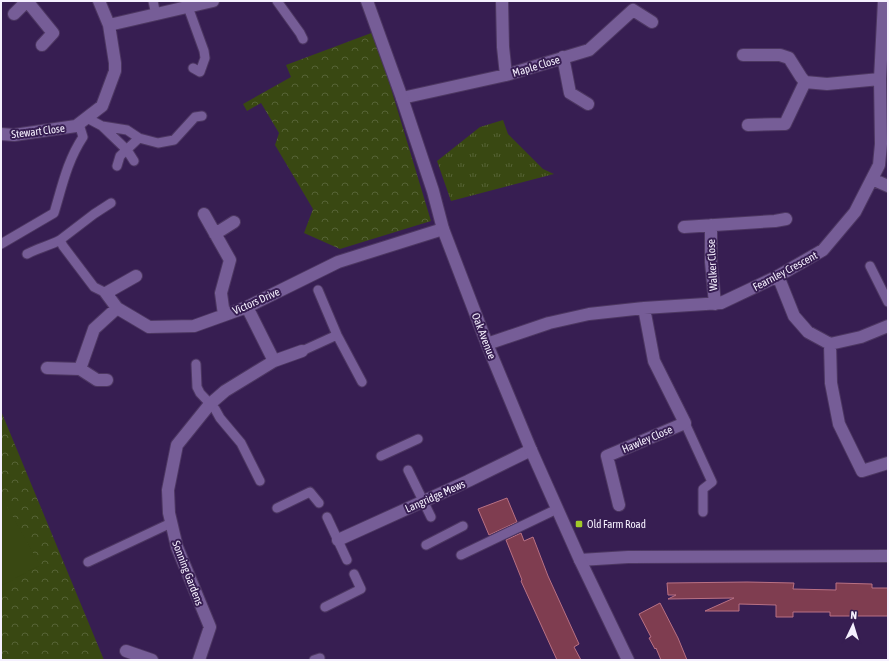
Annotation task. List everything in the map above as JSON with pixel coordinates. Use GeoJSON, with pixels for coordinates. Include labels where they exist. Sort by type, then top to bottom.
{"type":"FeatureCollection","features":[{"type":"Feature","properties":{"kind":"street"},"geometry":{"type":"LineString","coordinates":[[14,14],[27,1],[53,33],[42,45]]}},
{"type":"Feature","properties":{"kind":"street","name":"Stewart Close"},"geometry":{"type":"LineString","coordinates":[[1,134],[14,135],[76,126],[102,106],[115,71],[115,63],[109,25],[99,1]]}},
{"type":"Feature","properties":{"kind":"street","name":"Oak Avenue"},"geometry":{"type":"LineString","coordinates":[[367,1],[402,98],[433,191],[443,229],[487,344],[557,509],[628,660]]}},
{"type":"Feature","properties":{"kind":"street"},"geometry":{"type":"LineString","coordinates":[[502,1],[503,47],[506,75]]}},
{"type":"Feature","properties":{"kind":"street","name":"Fearnley Crescent"},"geometry":{"type":"LineString","coordinates":[[487,344],[549,323],[589,314],[644,308],[721,303],[778,276],[823,250],[855,212],[879,165],[881,144],[880,79],[884,1]]}},
{"type":"Feature","properties":{"kind":"street"},"geometry":{"type":"LineString","coordinates":[[109,25],[156,15],[205,2]]}},
{"type":"Feature","properties":{"kind":"street","name":"Maple Close"},"geometry":{"type":"LineString","coordinates":[[402,98],[506,75],[589,50],[620,23],[634,5],[652,22]]}},
{"type":"Feature","properties":{"kind":"street"},"geometry":{"type":"LineString","coordinates":[[743,55],[780,55],[789,58],[806,82],[827,84],[880,79]]}},
{"type":"Feature","properties":{"kind":"street"},"geometry":{"type":"LineString","coordinates":[[563,57],[570,93],[588,104]]}},
{"type":"Feature","properties":{"kind":"street"},"geometry":{"type":"LineString","coordinates":[[748,125],[785,124],[806,82]]}},
{"type":"Feature","properties":{"kind":"street"},"geometry":{"type":"LineString","coordinates":[[872,179],[888,186]]}},
{"type":"Feature","properties":{"kind":"street"},"geometry":{"type":"LineString","coordinates":[[204,214],[230,260],[221,293],[224,315]]}},
{"type":"Feature","properties":{"kind":"street"},"geometry":{"type":"LineString","coordinates":[[684,227],[786,219]]}},
{"type":"Feature","properties":{"kind":"street"},"geometry":{"type":"LineString","coordinates":[[216,234],[234,222]]}},
{"type":"Feature","properties":{"kind":"street","name":"Walker Close"},"geometry":{"type":"LineString","coordinates":[[711,225],[711,262],[715,304]]}},
{"type":"Feature","properties":{"kind":"street","name":"Victors Drive"},"geometry":{"type":"LineString","coordinates":[[106,293],[117,308],[149,327],[194,326],[247,307],[338,262],[443,229]]}},
{"type":"Feature","properties":{"kind":"street"},"geometry":{"type":"LineString","coordinates":[[106,293],[136,276]]}},
{"type":"Feature","properties":{"kind":"street"},"geometry":{"type":"LineString","coordinates":[[778,276],[794,316],[808,332],[830,344],[860,337],[888,326]]}},
{"type":"Feature","properties":{"kind":"street"},"geometry":{"type":"LineString","coordinates":[[247,307],[274,361]]}},
{"type":"Feature","properties":{"kind":"street"},"geometry":{"type":"LineString","coordinates":[[80,369],[94,329],[117,308]]}},
{"type":"Feature","properties":{"kind":"street","name":"Hawley Close"},"geometry":{"type":"LineString","coordinates":[[620,505],[607,456],[685,423],[654,361],[644,308]]}},
{"type":"Feature","properties":{"kind":"street"},"geometry":{"type":"LineString","coordinates":[[830,344],[831,383],[839,424],[862,471],[888,463]]}},
{"type":"Feature","properties":{"kind":"street","name":"Sonning Gardens"},"geometry":{"type":"LineString","coordinates":[[200,660],[210,627],[177,547],[169,512],[168,490],[177,445],[210,404],[226,391],[274,361],[302,351]]}},
{"type":"Feature","properties":{"kind":"street"},"geometry":{"type":"LineString","coordinates":[[47,368],[80,369],[97,380],[107,380]]}},
{"type":"Feature","properties":{"kind":"street","name":"Langridge Mews"},"geometry":{"type":"LineString","coordinates":[[338,540],[531,450]]}},
{"type":"Feature","properties":{"kind":"street"},"geometry":{"type":"LineString","coordinates":[[580,560],[628,556],[888,556]]}},
{"type":"Feature","properties":{"kind":"street"},"geometry":{"type":"LineString","coordinates":[[126,651],[152,660]]}},
{"type":"Feature","properties":{"kind":"lane"},"geometry":{"type":"LineString","coordinates":[[153,1],[156,15]]}},
{"type":"Feature","properties":{"kind":"lane"},"geometry":{"type":"LineString","coordinates":[[277,1],[303,39]]}},
{"type":"Feature","properties":{"kind":"lane"},"geometry":{"type":"LineString","coordinates":[[188,7],[204,51],[205,58],[200,72],[193,68]]}},
{"type":"Feature","properties":{"kind":"lane"},"geometry":{"type":"LineString","coordinates":[[1,244],[54,213],[67,166],[75,149],[83,137],[83,121],[127,130],[139,138],[158,143],[174,140],[195,117],[202,116]]}},
{"type":"Feature","properties":{"kind":"lane"},"geometry":{"type":"LineString","coordinates":[[102,126],[127,150],[134,161]]}},
{"type":"Feature","properties":{"kind":"lane"},"geometry":{"type":"LineString","coordinates":[[117,166],[120,156],[139,138]]}},
{"type":"Feature","properties":{"kind":"lane"},"geometry":{"type":"LineString","coordinates":[[27,254],[37,248],[48,246],[60,240],[111,203]]}},
{"type":"Feature","properties":{"kind":"lane"},"geometry":{"type":"LineString","coordinates":[[60,240],[94,287],[106,293]]}},
{"type":"Feature","properties":{"kind":"lane"},"geometry":{"type":"LineString","coordinates":[[870,266],[888,302]]}},
{"type":"Feature","properties":{"kind":"lane"},"geometry":{"type":"LineString","coordinates":[[318,290],[337,335],[362,382]]}},
{"type":"Feature","properties":{"kind":"lane"},"geometry":{"type":"LineString","coordinates":[[302,351],[337,335]]}},
{"type":"Feature","properties":{"kind":"lane"},"geometry":{"type":"LineString","coordinates":[[196,364],[197,387],[200,393],[240,443],[260,481]]}},
{"type":"Feature","properties":{"kind":"lane"},"geometry":{"type":"LineString","coordinates":[[685,423],[712,482],[703,489],[703,512]]}},
{"type":"Feature","properties":{"kind":"lane"},"geometry":{"type":"LineString","coordinates":[[381,456],[400,451],[418,439]]}},
{"type":"Feature","properties":{"kind":"lane"},"geometry":{"type":"LineString","coordinates":[[408,470],[431,517]]}},
{"type":"Feature","properties":{"kind":"lane"},"geometry":{"type":"LineString","coordinates":[[277,508],[310,492],[319,504]]}},
{"type":"Feature","properties":{"kind":"lane"},"geometry":{"type":"LineString","coordinates":[[462,556],[557,509]]}},
{"type":"Feature","properties":{"kind":"lane"},"geometry":{"type":"LineString","coordinates":[[327,517],[348,560]]}},
{"type":"Feature","properties":{"kind":"lane"},"geometry":{"type":"LineString","coordinates":[[88,562],[171,523]]}},
{"type":"Feature","properties":{"kind":"lane"},"geometry":{"type":"LineString","coordinates":[[426,545],[439,535],[463,526]]}},
{"type":"Feature","properties":{"kind":"lane"},"geometry":{"type":"LineString","coordinates":[[324,607],[361,589],[354,574]]}},
{"type":"Feature","properties":{"kind":"green space"},"geometry":{"type":"Polygon","coordinates":[[[374,32],[431,221],[340,249],[304,233],[313,209],[275,145],[279,133],[261,103],[247,111],[243,104],[291,77],[286,65],[374,32]]]}},
{"type":"Feature","properties":{"kind":"green space"},"geometry":{"type":"Polygon","coordinates":[[[503,120],[508,134],[543,169],[554,174],[451,201],[437,161],[480,127],[503,120]]]}},
{"type":"Feature","properties":{"kind":"green space"},"geometry":{"type":"Polygon","coordinates":[[[1,411],[104,660],[1,660],[1,411]]]}},
{"type":"Feature","properties":{"kind":"green space"},"geometry":{"type":"Polygon","coordinates":[[[1,496],[40,565],[1,586],[1,496]]]}},
{"type":"Feature","properties":{"kind":"building"},"geometry":{"type":"Polygon","coordinates":[[[507,498],[517,522],[489,535],[478,509],[507,498]]]}},
{"type":"Feature","properties":{"kind":"building"},"geometry":{"type":"Polygon","coordinates":[[[521,533],[524,541],[533,537],[548,576],[579,644],[574,647],[581,660],[557,660],[521,581],[522,580],[506,540],[521,533]]]}},
{"type":"Feature","properties":{"kind":"building"},"geometry":{"type":"Polygon","coordinates":[[[667,583],[794,583],[793,589],[836,590],[836,583],[872,584],[872,588],[888,588],[888,616],[830,616],[830,612],[793,612],[793,617],[776,617],[776,605],[739,604],[739,611],[705,611],[734,598],[668,599],[676,595],[668,595],[667,583]]]}},
{"type":"Feature","properties":{"kind":"building"},"geometry":{"type":"Polygon","coordinates":[[[660,603],[678,638],[687,660],[661,660],[656,648],[655,649],[649,638],[651,637],[639,614],[660,603]]]}},
{"type":"Feature","properties":{"kind":"place","name":"Old Farm Road"},"geometry":{"type":"Point","coordinates":[579,524]}}]}
